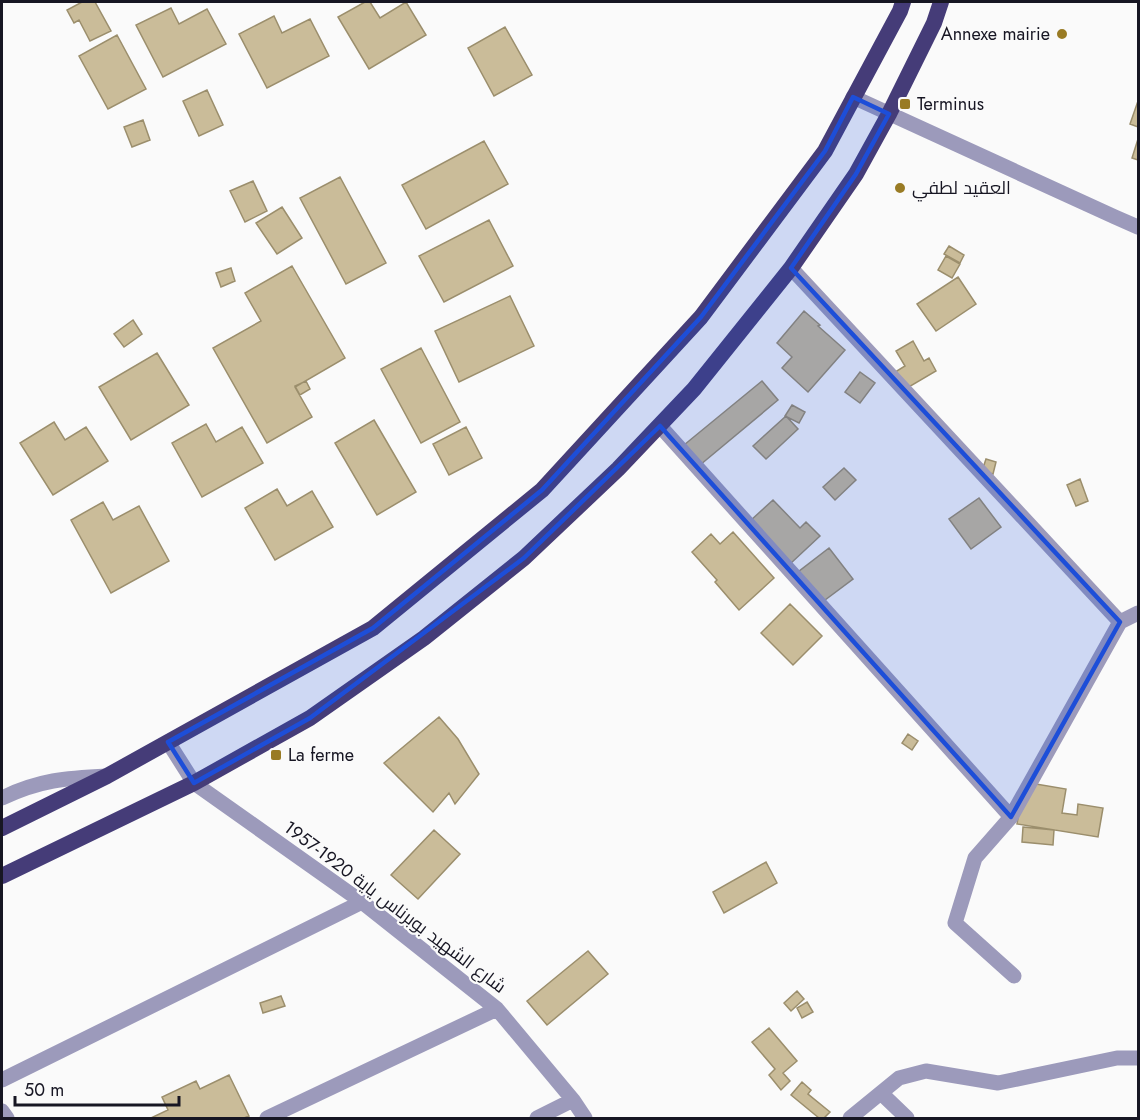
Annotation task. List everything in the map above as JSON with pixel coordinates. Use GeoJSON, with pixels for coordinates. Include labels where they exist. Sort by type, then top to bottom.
{"type":"FeatureCollection","features":[{"type":"Feature","properties":{"kind":"highway"},"geometry":{"type":"LineString","coordinates":[[2,828],[107,776],[373,628],[542,490],[701,317],[825,151],[903,2]]}},
{"type":"Feature","properties":{"kind":"highway"},"geometry":{"type":"LineString","coordinates":[[2,876],[194,783],[310,718],[424,638],[524,558],[660,426],[694,389],[791,268],[856,174],[934,23],[941,2]]}},
{"type":"Feature","properties":{"kind":"street"},"geometry":{"type":"LineString","coordinates":[[853,97],[1138,227]]}},
{"type":"Feature","properties":{"kind":"street"},"geometry":{"type":"LineString","coordinates":[[791,268],[1120,622]]}},
{"type":"Feature","properties":{"kind":"street"},"geometry":{"type":"LineString","coordinates":[[660,426],[1011,817]]}},
{"type":"Feature","properties":{"kind":"street"},"geometry":{"type":"LineString","coordinates":[[1014,976],[955,923],[975,858],[1011,817],[1120,622],[1138,613]]}},
{"type":"Feature","properties":{"kind":"street","name":"شارع الشهيد بوبرناس ياية 1920-1957"},"geometry":{"type":"LineString","coordinates":[[168,742],[194,783],[362,902],[497,1009],[573,1100],[585,1119]]}},
{"type":"Feature","properties":{"kind":"street"},"geometry":{"type":"LineString","coordinates":[[2,798],[50,781],[107,776]]}},
{"type":"Feature","properties":{"kind":"street"},"geometry":{"type":"LineString","coordinates":[[2,1080],[362,902]]}},
{"type":"Feature","properties":{"kind":"street"},"geometry":{"type":"LineString","coordinates":[[269,1118],[497,1009]]}},
{"type":"Feature","properties":{"kind":"street"},"geometry":{"type":"LineString","coordinates":[[850,1119],[898,1078],[926,1071],[998,1083],[1117,1058],[1138,1058]]}},
{"type":"Feature","properties":{"kind":"street"},"geometry":{"type":"LineString","coordinates":[[881,1093],[907,1119]]}},
{"type":"Feature","properties":{"kind":"street"},"geometry":{"type":"LineString","coordinates":[[537,1119],[573,1100]]}},
{"type":"Feature","properties":{"kind":"street"},"geometry":{"type":"LineString","coordinates":[[2,1111],[7,1119]]}},
{"type":"Feature","properties":{"kind":"highlighted area"},"geometry":{"type":"Polygon","coordinates":[[[853,97],[889,114],[856,174],[791,268],[1120,622],[1011,817],[660,426],[524,558],[310,718],[194,783],[168,742],[373,628],[542,490],[701,317],[825,151],[853,97]]]}},
{"type":"Feature","properties":{"kind":"building"},"geometry":{"type":"Polygon","coordinates":[[[82,2],[95,2],[111,31],[90,41],[79,20],[74,23],[67,10],[82,2]]]}},
{"type":"Feature","properties":{"kind":"building"},"geometry":{"type":"Polygon","coordinates":[[[365,2],[370,2],[380,18],[406,2],[426,35],[369,69],[338,17],[365,2]]]}},
{"type":"Feature","properties":{"kind":"building"},"geometry":{"type":"Polygon","coordinates":[[[171,8],[179,24],[207,9],[226,44],[163,77],[136,25],[171,8]]]}},
{"type":"Feature","properties":{"kind":"building"},"geometry":{"type":"Polygon","coordinates":[[[274,16],[282,33],[310,19],[329,56],[267,88],[239,34],[274,16]]]}},
{"type":"Feature","properties":{"kind":"building"},"geometry":{"type":"Polygon","coordinates":[[[505,27],[532,75],[494,96],[468,48],[505,27]]]}},
{"type":"Feature","properties":{"kind":"building"},"geometry":{"type":"Polygon","coordinates":[[[117,35],[146,89],[108,109],[79,56],[117,35]]]}},
{"type":"Feature","properties":{"kind":"building"},"geometry":{"type":"Polygon","coordinates":[[[207,90],[223,125],[199,136],[183,101],[207,90]]]}},
{"type":"Feature","properties":{"kind":"building"},"geometry":{"type":"Polygon","coordinates":[[[1138,101],[1138,127],[1130,124],[1138,101]]]}},
{"type":"Feature","properties":{"kind":"building"},"geometry":{"type":"Polygon","coordinates":[[[143,120],[150,140],[132,147],[124,127],[143,120]]]}},
{"type":"Feature","properties":{"kind":"building"},"geometry":{"type":"Polygon","coordinates":[[[1138,139],[1138,160],[1132,158],[1138,139]]]}},
{"type":"Feature","properties":{"kind":"building"},"geometry":{"type":"Polygon","coordinates":[[[484,141],[508,184],[426,229],[402,185],[484,141]]]}},
{"type":"Feature","properties":{"kind":"building"},"geometry":{"type":"Polygon","coordinates":[[[340,177],[386,263],[346,284],[300,198],[340,177]]]}},
{"type":"Feature","properties":{"kind":"building"},"geometry":{"type":"Polygon","coordinates":[[[253,181],[267,211],[245,222],[230,191],[253,181]]]}},
{"type":"Feature","properties":{"kind":"building"},"geometry":{"type":"Polygon","coordinates":[[[282,207],[302,238],[277,254],[256,223],[282,207]]]}},
{"type":"Feature","properties":{"kind":"building"},"geometry":{"type":"Polygon","coordinates":[[[489,220],[513,266],[444,302],[419,256],[489,220]]]}},
{"type":"Feature","properties":{"kind":"building"},"geometry":{"type":"Polygon","coordinates":[[[949,246],[964,255],[960,263],[944,254],[949,246]]]}},
{"type":"Feature","properties":{"kind":"building"},"geometry":{"type":"Polygon","coordinates":[[[946,256],[960,264],[952,278],[938,270],[946,256]]]}},
{"type":"Feature","properties":{"kind":"building"},"geometry":{"type":"Polygon","coordinates":[[[292,266],[345,358],[295,387],[312,417],[267,443],[213,348],[261,321],[245,293],[292,266]]]}},
{"type":"Feature","properties":{"kind":"building"},"geometry":{"type":"Polygon","coordinates":[[[231,268],[235,281],[221,287],[216,273],[231,268]]]}},
{"type":"Feature","properties":{"kind":"building"},"geometry":{"type":"Polygon","coordinates":[[[958,277],[976,304],[936,331],[917,304],[958,277]]]}},
{"type":"Feature","properties":{"kind":"building"},"geometry":{"type":"Polygon","coordinates":[[[510,296],[534,346],[459,382],[435,331],[510,296]]]}},
{"type":"Feature","properties":{"kind":"building"},"geometry":{"type":"Polygon","coordinates":[[[804,311],[845,350],[808,392],[782,368],[792,357],[777,343],[804,311]]]}},
{"type":"Feature","properties":{"kind":"building"},"geometry":{"type":"Polygon","coordinates":[[[133,320],[142,334],[124,347],[114,334],[133,320]]]}},
{"type":"Feature","properties":{"kind":"building"},"geometry":{"type":"Polygon","coordinates":[[[913,341],[924,361],[929,358],[936,371],[902,391],[892,374],[905,366],[896,351],[913,341]]]}},
{"type":"Feature","properties":{"kind":"building"},"geometry":{"type":"Polygon","coordinates":[[[421,348],[460,422],[421,443],[381,369],[421,348]]]}},
{"type":"Feature","properties":{"kind":"building"},"geometry":{"type":"Polygon","coordinates":[[[157,353],[189,405],[131,440],[99,387],[157,353]]]}},
{"type":"Feature","properties":{"kind":"building"},"geometry":{"type":"Polygon","coordinates":[[[860,372],[875,383],[860,403],[845,392],[860,372]]]}},
{"type":"Feature","properties":{"kind":"building"},"geometry":{"type":"Polygon","coordinates":[[[306,381],[310,389],[300,395],[295,386],[306,381]]]}},
{"type":"Feature","properties":{"kind":"building"},"geometry":{"type":"Polygon","coordinates":[[[762,381],[778,400],[700,465],[684,445],[762,381]]]}},
{"type":"Feature","properties":{"kind":"building"},"geometry":{"type":"Polygon","coordinates":[[[792,405],[805,412],[799,423],[785,416],[792,405]]]}},
{"type":"Feature","properties":{"kind":"building"},"geometry":{"type":"Polygon","coordinates":[[[786,416],[798,429],[766,459],[753,446],[786,416]]]}},
{"type":"Feature","properties":{"kind":"building"},"geometry":{"type":"Polygon","coordinates":[[[374,420],[416,492],[377,515],[335,443],[374,420]]]}},
{"type":"Feature","properties":{"kind":"building"},"geometry":{"type":"Polygon","coordinates":[[[54,422],[65,440],[86,427],[108,461],[53,495],[20,443],[54,422]]]}},
{"type":"Feature","properties":{"kind":"building"},"geometry":{"type":"Polygon","coordinates":[[[206,424],[216,442],[242,427],[263,463],[202,497],[172,443],[206,424]]]}},
{"type":"Feature","properties":{"kind":"building"},"geometry":{"type":"Polygon","coordinates":[[[466,427],[482,458],[449,475],[433,444],[466,427]]]}},
{"type":"Feature","properties":{"kind":"building"},"geometry":{"type":"Polygon","coordinates":[[[986,459],[996,462],[993,474],[982,471],[986,459]]]}},
{"type":"Feature","properties":{"kind":"building"},"geometry":{"type":"Polygon","coordinates":[[[844,468],[856,480],[835,500],[823,487],[844,468]]]}},
{"type":"Feature","properties":{"kind":"building"},"geometry":{"type":"Polygon","coordinates":[[[1080,479],[1088,501],[1076,506],[1067,485],[1080,479]]]}},
{"type":"Feature","properties":{"kind":"building"},"geometry":{"type":"Polygon","coordinates":[[[277,489],[287,506],[312,491],[333,527],[275,560],[245,508],[277,489]]]}},
{"type":"Feature","properties":{"kind":"building"},"geometry":{"type":"Polygon","coordinates":[[[979,498],[1001,527],[971,549],[949,519],[979,498]]]}},
{"type":"Feature","properties":{"kind":"building"},"geometry":{"type":"Polygon","coordinates":[[[773,500],[800,528],[806,522],[820,536],[790,564],[750,521],[773,500]]]}},
{"type":"Feature","properties":{"kind":"building"},"geometry":{"type":"Polygon","coordinates":[[[103,502],[113,520],[139,506],[169,561],[111,593],[71,520],[103,502]]]}},
{"type":"Feature","properties":{"kind":"building"},"geometry":{"type":"Polygon","coordinates":[[[733,532],[774,578],[739,610],[692,552],[711,534],[720,544],[733,532]]]}},
{"type":"Feature","properties":{"kind":"building"},"geometry":{"type":"Polygon","coordinates":[[[829,548],[853,579],[821,603],[798,572],[829,548]]]}},
{"type":"Feature","properties":{"kind":"building"},"geometry":{"type":"Polygon","coordinates":[[[790,604],[822,636],[793,665],[761,633],[790,604]]]}},
{"type":"Feature","properties":{"kind":"building"},"geometry":{"type":"Polygon","coordinates":[[[439,717],[458,739],[479,774],[455,804],[449,793],[433,812],[384,763],[439,717]]]}},
{"type":"Feature","properties":{"kind":"building"},"geometry":{"type":"Polygon","coordinates":[[[908,734],[918,741],[912,750],[902,743],[908,734]]]}},
{"type":"Feature","properties":{"kind":"building"},"geometry":{"type":"Polygon","coordinates":[[[1024,782],[1066,789],[1062,813],[1077,815],[1078,804],[1103,808],[1098,837],[1017,824],[1024,782]]]}},
{"type":"Feature","properties":{"kind":"building"},"geometry":{"type":"Polygon","coordinates":[[[1023,827],[1054,830],[1053,845],[1022,842],[1023,827]]]}},
{"type":"Feature","properties":{"kind":"building"},"geometry":{"type":"Polygon","coordinates":[[[434,830],[460,854],[418,899],[391,875],[434,830]]]}},
{"type":"Feature","properties":{"kind":"building"},"geometry":{"type":"Polygon","coordinates":[[[766,862],[777,883],[724,913],[713,892],[766,862]]]}},
{"type":"Feature","properties":{"kind":"building"},"geometry":{"type":"Polygon","coordinates":[[[588,951],[608,974],[547,1025],[527,1001],[588,951]]]}},
{"type":"Feature","properties":{"kind":"building"},"geometry":{"type":"Polygon","coordinates":[[[797,991],[804,999],[791,1011],[784,1003],[797,991]]]}},
{"type":"Feature","properties":{"kind":"building"},"geometry":{"type":"Polygon","coordinates":[[[281,996],[285,1006],[263,1013],[260,1003],[281,996]]]}},
{"type":"Feature","properties":{"kind":"building"},"geometry":{"type":"Polygon","coordinates":[[[807,1002],[813,1012],[802,1018],[797,1008],[807,1002]]]}},
{"type":"Feature","properties":{"kind":"building"},"geometry":{"type":"Polygon","coordinates":[[[769,1028],[797,1061],[783,1073],[790,1081],[781,1090],[769,1075],[775,1069],[752,1042],[769,1028]]]}},
{"type":"Feature","properties":{"kind":"building"},"geometry":{"type":"Polygon","coordinates":[[[229,1075],[249,1116],[244,1118],[151,1118],[168,1110],[162,1097],[196,1081],[200,1089],[229,1075]]]}},
{"type":"Feature","properties":{"kind":"building"},"geometry":{"type":"Polygon","coordinates":[[[802,1082],[811,1090],[808,1094],[830,1112],[824,1118],[819,1118],[791,1095],[802,1082]]]}},
{"type":"Feature","properties":{"kind":"place","name":"Annexe mairie"},"geometry":{"type":"Point","coordinates":[1062,34]}},
{"type":"Feature","properties":{"kind":"place","name":"Terminus"},"geometry":{"type":"Point","coordinates":[905,104]}},
{"type":"Feature","properties":{"kind":"place","name":"العقيد لطفي"},"geometry":{"type":"Point","coordinates":[900,188]}},
{"type":"Feature","properties":{"kind":"place","name":"La ferme"},"geometry":{"type":"Point","coordinates":[276,755]}}]}
